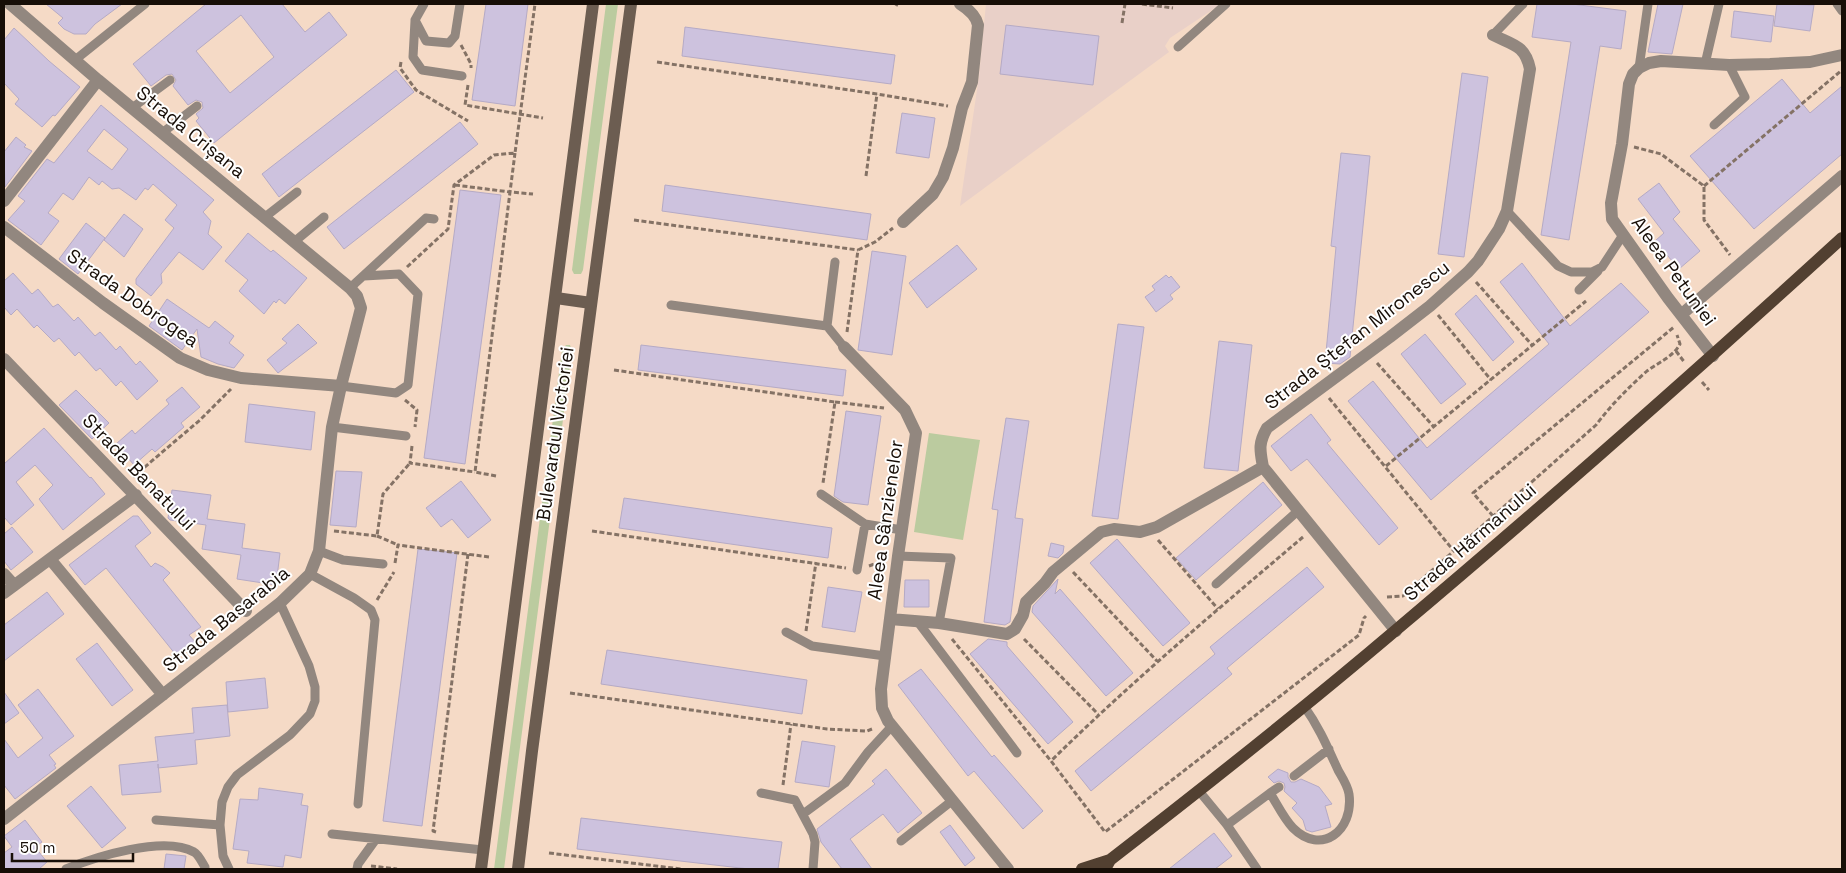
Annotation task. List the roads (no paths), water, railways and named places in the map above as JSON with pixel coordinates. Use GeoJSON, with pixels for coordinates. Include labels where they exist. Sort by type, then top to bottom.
{"type":"FeatureCollection","features":[{"type":"Feature","properties":{"kind":"main road","name":"Bulevardul Victoriei"},"geometry":{"type":"LineString","coordinates":[[481,869],[593,4]]}},
{"type":"Feature","properties":{"kind":"main road","name":"Bulevardul Victoriei"},"geometry":{"type":"LineString","coordinates":[[518,869],[533,741],[631,4]]}},
{"type":"Feature","properties":{"kind":"main road","name":"Strada Hărmanului"},"geometry":{"type":"LineString","coordinates":[[1082,869],[1108,865],[1396,631],[1713,356],[1842,238]]}},
{"type":"Feature","properties":{"kind":"main road"},"geometry":{"type":"LineString","coordinates":[[556,298],[592,303]]}},
{"type":"Feature","properties":{"kind":"street","name":"Strada Crișana"},"geometry":{"type":"LineString","coordinates":[[10,4],[74,60],[350,288]]}},
{"type":"Feature","properties":{"kind":"street"},"geometry":{"type":"LineString","coordinates":[[903,222],[933,194],[943,177],[953,148],[962,108],[972,82],[978,25],[971,12],[960,4]]}},
{"type":"Feature","properties":{"kind":"street"},"geometry":{"type":"LineString","coordinates":[[1493,35],[1523,50],[1528,59],[1530,70],[1507,211]]}},
{"type":"Feature","properties":{"kind":"street"},"geometry":{"type":"LineString","coordinates":[[1640,68],[1648,63],[1661,61],[1729,65],[1810,62],[1842,55]]}},
{"type":"Feature","properties":{"kind":"street","name":"Aleea Petuniei"},"geometry":{"type":"LineString","coordinates":[[1640,68],[1633,74],[1629,84],[1622,144],[1611,203],[1612,219],[1668,298],[1713,356]]}},
{"type":"Feature","properties":{"kind":"street"},"geometry":{"type":"LineString","coordinates":[[4,201],[98,80]]}},
{"type":"Feature","properties":{"kind":"street"},"geometry":{"type":"LineString","coordinates":[[1682,314],[1842,176]]}},
{"type":"Feature","properties":{"kind":"street","name":"Strada Ștefan Mironescu"},"geometry":{"type":"LineString","coordinates":[[1263,467],[1259,448],[1261,439],[1268,428],[1430,306],[1468,272],[1500,229],[1507,211]]}},
{"type":"Feature","properties":{"kind":"street","name":"Strada Dobrogea"},"geometry":{"type":"LineString","coordinates":[[4,227],[103,303],[180,358],[208,370],[241,378],[341,386]]}},
{"type":"Feature","properties":{"kind":"street","name":"Strada Basarabia"},"geometry":{"type":"LineString","coordinates":[[4,819],[280,603],[310,574],[319,551],[332,426],[360,315],[360,302],[350,288]]}},
{"type":"Feature","properties":{"kind":"street","name":"Aleea Sânzienelor"},"geometry":{"type":"LineString","coordinates":[[844,347],[905,410],[916,433],[885,656],[881,689],[882,708],[890,724],[1008,869]]}},
{"type":"Feature","properties":{"kind":"street","name":"Strada Banatului"},"geometry":{"type":"LineString","coordinates":[[4,359],[246,611]]}},
{"type":"Feature","properties":{"kind":"street"},"geometry":{"type":"LineString","coordinates":[[890,619],[939,623],[1007,634],[1015,629],[1023,615],[1026,602],[1053,572],[1101,532],[1114,530],[1140,532],[1166,524],[1263,467],[1396,631]]}},
{"type":"Feature","properties":{"kind":"street"},"geometry":{"type":"LineString","coordinates":[[4,593],[136,495]]}},
{"type":"Feature","properties":{"kind":"street"},"geometry":{"type":"LineString","coordinates":[[50,559],[163,695]]}},
{"type":"Feature","properties":{"kind":"street"},"geometry":{"type":"LineString","coordinates":[[4,574],[14,585]]}},
{"type":"Feature","properties":{"kind":"lane"},"geometry":{"type":"LineString","coordinates":[[74,60],[145,4]]}},
{"type":"Feature","properties":{"kind":"lane"},"geometry":{"type":"LineString","coordinates":[[424,4],[415,20],[413,56],[422,70],[467,76]]}},
{"type":"Feature","properties":{"kind":"lane"},"geometry":{"type":"LineString","coordinates":[[415,20],[426,41],[449,43],[456,36],[460,4]]}},
{"type":"Feature","properties":{"kind":"lane"},"geometry":{"type":"LineString","coordinates":[[1178,47],[1226,4]]}},
{"type":"Feature","properties":{"kind":"lane"},"geometry":{"type":"LineString","coordinates":[[1493,35],[1523,4]]}},
{"type":"Feature","properties":{"kind":"lane"},"geometry":{"type":"LineString","coordinates":[[1640,68],[1648,4]]}},
{"type":"Feature","properties":{"kind":"lane"},"geometry":{"type":"LineString","coordinates":[[1705,64],[1719,4]]}},
{"type":"Feature","properties":{"kind":"lane"},"geometry":{"type":"LineString","coordinates":[[1837,4],[1842,12]]}},
{"type":"Feature","properties":{"kind":"lane"},"geometry":{"type":"LineString","coordinates":[[1714,125],[1745,97],[1729,65]]}},
{"type":"Feature","properties":{"kind":"lane"},"geometry":{"type":"LineString","coordinates":[[132,108],[170,80]]}},
{"type":"Feature","properties":{"kind":"lane"},"geometry":{"type":"LineString","coordinates":[[162,133],[197,106]]}},
{"type":"Feature","properties":{"kind":"lane"},"geometry":{"type":"LineString","coordinates":[[265,218],[298,192]]}},
{"type":"Feature","properties":{"kind":"lane"},"geometry":{"type":"LineString","coordinates":[[1507,211],[1558,266],[1571,272],[1582,273],[1592,272],[1602,267]]}},
{"type":"Feature","properties":{"kind":"lane"},"geometry":{"type":"LineString","coordinates":[[294,242],[324,217]]}},
{"type":"Feature","properties":{"kind":"lane"},"geometry":{"type":"LineString","coordinates":[[350,288],[426,218],[434,218]]}},
{"type":"Feature","properties":{"kind":"lane"},"geometry":{"type":"LineString","coordinates":[[1579,290],[1602,267],[1623,235]]}},
{"type":"Feature","properties":{"kind":"lane"},"geometry":{"type":"LineString","coordinates":[[827,326],[835,262]]}},
{"type":"Feature","properties":{"kind":"lane"},"geometry":{"type":"LineString","coordinates":[[341,386],[396,393],[408,385],[418,294],[399,274],[364,276]]}},
{"type":"Feature","properties":{"kind":"lane"},"geometry":{"type":"LineString","coordinates":[[671,305],[827,326],[844,347]]}},
{"type":"Feature","properties":{"kind":"lane"},"geometry":{"type":"LineString","coordinates":[[332,426],[410,436]]}},
{"type":"Feature","properties":{"kind":"lane"},"geometry":{"type":"LineString","coordinates":[[821,494],[865,524],[902,530]]}},
{"type":"Feature","properties":{"kind":"lane"},"geometry":{"type":"LineString","coordinates":[[1216,584],[1299,510]]}},
{"type":"Feature","properties":{"kind":"lane"},"geometry":{"type":"LineString","coordinates":[[857,570],[865,524]]}},
{"type":"Feature","properties":{"kind":"lane"},"geometry":{"type":"LineString","coordinates":[[319,551],[343,560],[384,564]]}},
{"type":"Feature","properties":{"kind":"lane"},"geometry":{"type":"LineString","coordinates":[[898,556],[951,558],[939,623]]}},
{"type":"Feature","properties":{"kind":"lane"},"geometry":{"type":"LineString","coordinates":[[310,574],[354,598],[371,610],[375,620],[358,804]]}},
{"type":"Feature","properties":{"kind":"lane"},"geometry":{"type":"LineString","coordinates":[[229,869],[223,856],[220,826],[222,802],[228,787],[237,775],[290,735],[310,714],[315,701],[315,687],[309,666],[280,603]]}},
{"type":"Feature","properties":{"kind":"lane"},"geometry":{"type":"LineString","coordinates":[[918,622],[1017,753]]}},
{"type":"Feature","properties":{"kind":"lane"},"geometry":{"type":"LineString","coordinates":[[786,632],[812,646],[885,656]]}},
{"type":"Feature","properties":{"kind":"lane"},"geometry":{"type":"LineString","coordinates":[[1270,793],[1293,828],[1309,838],[1323,840],[1339,832],[1345,823],[1350,810],[1348,792],[1318,726],[1304,706]]}},
{"type":"Feature","properties":{"kind":"lane"},"geometry":{"type":"LineString","coordinates":[[803,814],[845,783],[890,724]]}},
{"type":"Feature","properties":{"kind":"lane"},"geometry":{"type":"LineString","coordinates":[[1294,776],[1329,749]]}},
{"type":"Feature","properties":{"kind":"lane"},"geometry":{"type":"LineString","coordinates":[[1227,825],[1279,787]]}},
{"type":"Feature","properties":{"kind":"lane"},"geometry":{"type":"LineString","coordinates":[[1199,791],[1227,825],[1257,869]]}},
{"type":"Feature","properties":{"kind":"lane"},"geometry":{"type":"LineString","coordinates":[[761,792],[796,800],[815,842],[813,869]]}},
{"type":"Feature","properties":{"kind":"lane"},"geometry":{"type":"LineString","coordinates":[[901,841],[953,800]]}},
{"type":"Feature","properties":{"kind":"lane"},"geometry":{"type":"LineString","coordinates":[[156,820],[220,826]]}},
{"type":"Feature","properties":{"kind":"lane"},"geometry":{"type":"LineString","coordinates":[[332,834],[483,850]]}},
{"type":"Feature","properties":{"kind":"lane"},"geometry":{"type":"LineString","coordinates":[[358,867],[376,839]]}},
{"type":"Feature","properties":{"kind":"lane"},"geometry":{"type":"LineString","coordinates":[[66,869],[87,860],[141,847],[175,847],[194,852],[205,869]]}}]}
